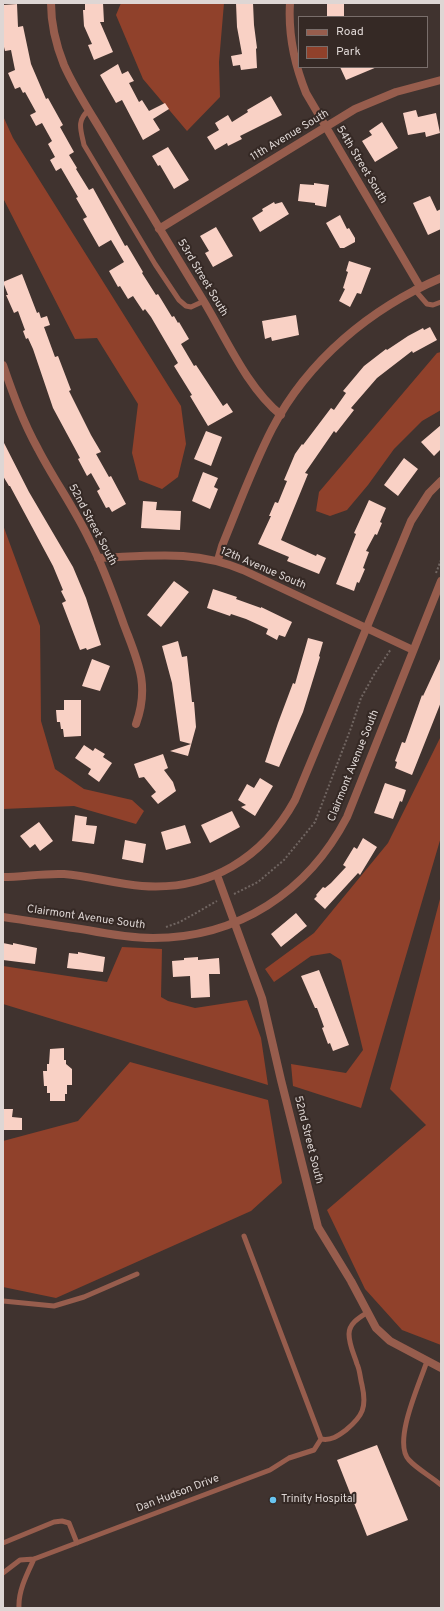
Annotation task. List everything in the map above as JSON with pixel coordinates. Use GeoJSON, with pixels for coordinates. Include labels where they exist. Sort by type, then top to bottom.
{"type":"FeatureCollection","features":[{"type":"Feature","properties":{"kind":"street","name":"53rd Street South"},"geometry":{"type":"LineString","coordinates":[[50,3],[59,51],[72,80],[254,387],[266,402],[280,414]]}},
{"type":"Feature","properties":{"kind":"street","name":"54th Street South"},"geometry":{"type":"LineString","coordinates":[[290,3],[290,32],[296,65],[306,93],[417,288]]}},
{"type":"Feature","properties":{"kind":"street","name":"11th Avenue South"},"geometry":{"type":"LineString","coordinates":[[159,229],[356,109],[375,100],[416,85],[441,80]]}},
{"type":"Feature","properties":{"kind":"street"},"geometry":{"type":"LineString","coordinates":[[218,560],[222,546],[265,443],[280,414],[304,381],[346,337],[379,311],[417,288],[441,278]]}},
{"type":"Feature","properties":{"kind":"street","name":"52nd Street South"},"geometry":{"type":"LineString","coordinates":[[3,365],[17,404],[37,448],[82,524],[113,593],[140,670],[143,692],[141,708],[136,724]]}},
{"type":"Feature","properties":{"kind":"street"},"geometry":{"type":"LineString","coordinates":[[3,877],[64,874],[128,884],[157,886],[187,884],[216,875],[238,864],[257,849],[278,826],[295,800],[365,627],[411,520],[429,493],[441,481]]}},
{"type":"Feature","properties":{"kind":"street","name":"12th Avenue South"},"geometry":{"type":"LineString","coordinates":[[98,558],[175,555],[204,557],[218,560],[243,570],[413,650]]}},
{"type":"Feature","properties":{"kind":"street"},"geometry":{"type":"LineString","coordinates":[[413,650],[438,579]]}},
{"type":"Feature","properties":{"kind":"street","name":"Clairmont Avenue South"},"geometry":{"type":"LineString","coordinates":[[3,917],[116,935],[152,938],[171,937],[198,933],[234,922],[280,898],[306,875],[329,848],[347,817],[413,650]]}},
{"type":"Feature","properties":{"kind":"street","name":"52nd Street South"},"geometry":{"type":"LineString","coordinates":[[216,875],[262,998],[318,1227],[351,1281],[376,1328],[390,1341],[441,1368]]}},
{"type":"Feature","properties":{"kind":"lane"},"geometry":{"type":"LineString","coordinates":[[89,110],[83,115],[80,124],[84,145],[155,264],[179,300],[186,306],[191,308],[204,301]]}},
{"type":"Feature","properties":{"kind":"lane"},"geometry":{"type":"LineString","coordinates":[[417,288],[427,304],[433,305],[441,302]]}},
{"type":"Feature","properties":{"kind":"lane"},"geometry":{"type":"LineString","coordinates":[[244,1236],[321,1439],[328,1440],[339,1435],[357,1420],[364,1406],[365,1399],[358,1365],[350,1346],[349,1333],[354,1321],[368,1312]]}},
{"type":"Feature","properties":{"kind":"lane"},"geometry":{"type":"LineString","coordinates":[[3,1301],[54,1306],[84,1297],[137,1274]]}},
{"type":"Feature","properties":{"kind":"lane"},"geometry":{"type":"LineString","coordinates":[[427,1361],[405,1423],[403,1447],[409,1460],[441,1485]]}},
{"type":"Feature","properties":{"kind":"lane","name":"Dan Hudson Drive"},"geometry":{"type":"LineString","coordinates":[[3,1574],[20,1560],[34,1559],[270,1470],[289,1458],[314,1450],[321,1439]]}},
{"type":"Feature","properties":{"kind":"lane"},"geometry":{"type":"LineString","coordinates":[[3,1543],[54,1522],[62,1521],[69,1523],[77,1543]]}},
{"type":"Feature","properties":{"kind":"lane"},"geometry":{"type":"LineString","coordinates":[[19,1608],[21,1593],[34,1559]]}},
{"type":"Feature","properties":{"kind":"path"},"geometry":{"type":"LineString","coordinates":[[438,579],[441,560]]}},
{"type":"Feature","properties":{"kind":"path"},"geometry":{"type":"LineString","coordinates":[[166,927],[180,922],[224,898],[258,882],[284,860],[315,822],[361,698],[374,673],[396,642]]}},
{"type":"Feature","properties":{"kind":"green space"},"geometry":{"type":"Polygon","coordinates":[[[121,3],[224,3],[219,62],[220,97],[187,131],[143,79],[116,15],[121,3]]]}},
{"type":"Feature","properties":{"kind":"green space"},"geometry":{"type":"Polygon","coordinates":[[[3,116],[13,138],[181,406],[186,444],[178,477],[162,489],[139,480],[132,453],[138,404],[97,338],[75,339],[3,198],[3,116]]]}},
{"type":"Feature","properties":{"kind":"green space"},"geometry":{"type":"Polygon","coordinates":[[[441,352],[441,410],[422,421],[394,449],[368,485],[347,510],[330,516],[316,511],[319,492],[437,353],[441,352]]]}},
{"type":"Feature","properties":{"kind":"green space"},"geometry":{"type":"Polygon","coordinates":[[[3,525],[40,626],[41,721],[55,769],[84,789],[132,800],[144,811],[136,824],[74,806],[3,809],[3,525]]]}},
{"type":"Feature","properties":{"kind":"green space"},"geometry":{"type":"Polygon","coordinates":[[[441,736],[441,837],[361,1108],[293,1086],[291,1064],[346,1073],[363,1050],[341,960],[330,953],[311,956],[274,982],[265,969],[314,933],[388,843],[441,736]]]}},
{"type":"Feature","properties":{"kind":"green space"},"geometry":{"type":"Polygon","coordinates":[[[440,899],[441,1345],[402,1330],[365,1289],[327,1210],[426,1125],[390,1089],[440,899]]]}},
{"type":"Feature","properties":{"kind":"green space"},"geometry":{"type":"Polygon","coordinates":[[[122,947],[162,949],[161,997],[168,1001],[195,1008],[247,1000],[261,1038],[268,1085],[3,1004],[3,966],[107,982],[122,947]]]}},
{"type":"Feature","properties":{"kind":"green space"},"geometry":{"type":"Polygon","coordinates":[[[130,1062],[268,1100],[282,1183],[251,1211],[56,1298],[3,1287],[3,1141],[78,1121],[130,1062]]]}},
{"type":"Feature","properties":{"kind":"building"},"geometry":{"type":"Polygon","coordinates":[[[85,3],[103,3],[104,22],[100,22],[113,52],[94,60],[88,45],[92,44],[84,26],[83,10],[85,10],[85,3]]]}},
{"type":"Feature","properties":{"kind":"building"},"geometry":{"type":"Polygon","coordinates":[[[236,3],[253,3],[257,48],[257,68],[241,70],[240,65],[233,66],[231,56],[242,54],[237,27],[236,3]]]}},
{"type":"Feature","properties":{"kind":"building"},"geometry":{"type":"Polygon","coordinates":[[[327,3],[344,3],[344,16],[327,16],[327,3]]]}},
{"type":"Feature","properties":{"kind":"building"},"geometry":{"type":"Polygon","coordinates":[[[17,4],[18,27],[23,26],[31,64],[46,99],[48,98],[63,125],[60,127],[74,152],[69,155],[77,168],[76,169],[89,190],[93,188],[125,246],[127,245],[156,295],[158,294],[172,317],[174,316],[178,323],[179,322],[189,339],[181,344],[194,366],[196,365],[223,406],[227,403],[233,412],[208,426],[190,396],[192,395],[174,366],[178,363],[151,317],[145,309],[143,311],[133,296],[128,299],[120,286],[118,287],[109,271],[124,262],[111,240],[99,247],[83,219],[87,217],[76,198],[78,197],[61,168],[56,171],[50,160],[55,157],[48,144],[52,141],[42,123],[36,126],[30,115],[36,112],[25,92],[23,93],[20,87],[15,89],[8,73],[15,70],[11,50],[5,51],[3,43],[3,5],[17,4]]]}},
{"type":"Feature","properties":{"kind":"building"},"geometry":{"type":"Polygon","coordinates":[[[118,64],[122,74],[128,71],[134,81],[129,83],[139,102],[142,100],[149,111],[165,103],[169,109],[153,119],[160,130],[143,140],[122,100],[116,103],[100,75],[118,64]]]}},
{"type":"Feature","properties":{"kind":"building"},"geometry":{"type":"Polygon","coordinates":[[[340,68],[375,68],[346,80],[340,68]]]}},
{"type":"Feature","properties":{"kind":"building"},"geometry":{"type":"Polygon","coordinates":[[[271,96],[282,115],[240,136],[242,139],[228,146],[227,143],[215,150],[207,137],[219,130],[215,123],[228,115],[232,122],[248,112],[247,110],[271,96]]]}},
{"type":"Feature","properties":{"kind":"building"},"geometry":{"type":"Polygon","coordinates":[[[416,110],[418,117],[436,113],[440,133],[426,137],[425,132],[408,135],[403,113],[416,110]]]}},
{"type":"Feature","properties":{"kind":"building"},"geometry":{"type":"Polygon","coordinates":[[[382,122],[398,148],[375,162],[362,141],[372,135],[369,131],[382,122]]]}},
{"type":"Feature","properties":{"kind":"building"},"geometry":{"type":"Polygon","coordinates":[[[168,147],[189,180],[174,189],[160,165],[158,166],[152,156],[168,147]]]}},
{"type":"Feature","properties":{"kind":"building"},"geometry":{"type":"Polygon","coordinates":[[[314,183],[329,185],[326,207],[315,205],[315,203],[298,201],[300,184],[314,185],[314,183]]]}},
{"type":"Feature","properties":{"kind":"building"},"geometry":{"type":"Polygon","coordinates":[[[430,196],[437,211],[441,209],[441,229],[428,235],[413,203],[430,196]]]}},
{"type":"Feature","properties":{"kind":"building"},"geometry":{"type":"Polygon","coordinates":[[[274,202],[275,204],[282,202],[289,214],[260,232],[252,218],[263,211],[262,209],[274,202]]]}},
{"type":"Feature","properties":{"kind":"building"},"geometry":{"type":"Polygon","coordinates":[[[340,215],[347,229],[349,228],[355,238],[355,242],[344,248],[340,248],[326,223],[340,215]]]}},
{"type":"Feature","properties":{"kind":"building"},"geometry":{"type":"Polygon","coordinates":[[[216,227],[233,256],[213,267],[205,253],[209,251],[200,236],[216,227]]]}},
{"type":"Feature","properties":{"kind":"building"},"geometry":{"type":"Polygon","coordinates":[[[349,261],[371,268],[361,294],[357,293],[350,307],[339,301],[345,289],[343,288],[348,272],[346,271],[349,261]]]}},
{"type":"Feature","properties":{"kind":"building"},"geometry":{"type":"Polygon","coordinates":[[[22,274],[37,313],[39,312],[41,318],[47,316],[50,325],[44,327],[55,357],[58,356],[71,390],[69,391],[101,452],[96,454],[109,477],[111,476],[126,504],[112,512],[109,507],[106,508],[97,491],[100,489],[91,473],[87,476],[78,459],[80,458],[53,408],[33,349],[28,338],[26,339],[23,331],[25,330],[18,311],[14,313],[6,295],[8,295],[3,282],[22,274]]]}},
{"type":"Feature","properties":{"kind":"building"},"geometry":{"type":"Polygon","coordinates":[[[296,315],[299,335],[272,341],[271,337],[265,339],[262,321],[296,315]]]}},
{"type":"Feature","properties":{"kind":"building"},"geometry":{"type":"Polygon","coordinates":[[[430,327],[437,340],[413,353],[412,351],[377,378],[351,408],[354,410],[336,433],[334,431],[305,473],[308,474],[281,540],[316,556],[317,554],[326,558],[319,574],[287,561],[289,557],[258,544],[271,516],[269,516],[275,502],[278,503],[287,481],[284,480],[295,454],[331,408],[334,410],[346,393],[343,391],[364,366],[386,349],[387,350],[423,328],[424,330],[430,327]]]}},
{"type":"Feature","properties":{"kind":"building"},"geometry":{"type":"Polygon","coordinates":[[[441,425],[441,449],[434,456],[421,442],[441,425]]]}},
{"type":"Feature","properties":{"kind":"building"},"geometry":{"type":"Polygon","coordinates":[[[206,431],[222,437],[211,466],[194,459],[206,431]]]}},
{"type":"Feature","properties":{"kind":"building"},"geometry":{"type":"Polygon","coordinates":[[[3,441],[29,492],[73,567],[86,598],[101,645],[87,650],[86,648],[80,650],[62,603],[66,601],[61,591],[63,590],[53,566],[10,486],[3,476],[3,441]]]}},
{"type":"Feature","properties":{"kind":"building"},"geometry":{"type":"Polygon","coordinates":[[[404,458],[418,469],[398,496],[384,485],[404,458]]]}},
{"type":"Feature","properties":{"kind":"building"},"geometry":{"type":"Polygon","coordinates":[[[203,472],[218,478],[214,487],[218,489],[210,509],[192,501],[203,472]]]}},
{"type":"Feature","properties":{"kind":"building"},"geometry":{"type":"Polygon","coordinates":[[[369,500],[386,508],[380,522],[382,523],[377,535],[375,534],[366,551],[369,552],[363,568],[365,569],[359,583],[357,582],[354,591],[336,584],[356,534],[354,533],[369,500]]]}},
{"type":"Feature","properties":{"kind":"building"},"geometry":{"type":"Polygon","coordinates":[[[143,501],[157,502],[156,510],[181,511],[180,530],[141,528],[143,501]]]}},
{"type":"Feature","properties":{"kind":"building"},"geometry":{"type":"Polygon","coordinates":[[[174,581],[189,592],[161,627],[147,615],[174,581]]]}},
{"type":"Feature","properties":{"kind":"building"},"geometry":{"type":"Polygon","coordinates":[[[213,589],[237,597],[236,599],[261,607],[292,622],[285,637],[279,635],[277,640],[266,634],[268,629],[246,619],[231,614],[230,616],[207,608],[213,589]]]}},
{"type":"Feature","properties":{"kind":"building"},"geometry":{"type":"Polygon","coordinates":[[[308,638],[323,642],[320,657],[303,712],[279,767],[265,762],[293,683],[295,684],[308,638]]]}},
{"type":"Feature","properties":{"kind":"building"},"geometry":{"type":"Polygon","coordinates":[[[178,641],[182,657],[187,656],[192,702],[194,702],[196,727],[188,756],[170,751],[191,744],[180,741],[172,683],[162,646],[178,641]]]}},
{"type":"Feature","properties":{"kind":"building"},"geometry":{"type":"Polygon","coordinates":[[[441,657],[441,702],[412,775],[395,768],[397,762],[395,761],[402,742],[405,743],[422,695],[423,696],[441,657]]]}},
{"type":"Feature","properties":{"kind":"building"},"geometry":{"type":"Polygon","coordinates":[[[92,659],[110,666],[100,691],[82,686],[92,659]]]}},
{"type":"Feature","properties":{"kind":"building"},"geometry":{"type":"Polygon","coordinates":[[[64,700],[81,700],[81,736],[64,737],[60,722],[57,722],[56,710],[64,710],[64,700]]]}},
{"type":"Feature","properties":{"kind":"building"},"geometry":{"type":"Polygon","coordinates":[[[84,745],[93,751],[95,748],[105,754],[103,757],[112,763],[99,782],[88,774],[91,769],[75,758],[84,745]]]}},
{"type":"Feature","properties":{"kind":"building"},"geometry":{"type":"Polygon","coordinates":[[[163,754],[168,768],[164,770],[173,782],[176,791],[158,804],[151,796],[156,792],[144,777],[139,778],[134,764],[163,754]]]}},
{"type":"Feature","properties":{"kind":"building"},"geometry":{"type":"Polygon","coordinates":[[[260,778],[273,786],[255,816],[241,807],[246,805],[238,800],[247,784],[254,788],[260,778]]]}},
{"type":"Feature","properties":{"kind":"building"},"geometry":{"type":"Polygon","coordinates":[[[385,783],[406,790],[402,802],[400,801],[393,819],[374,813],[385,783]]]}},
{"type":"Feature","properties":{"kind":"building"},"geometry":{"type":"Polygon","coordinates":[[[232,811],[240,827],[210,843],[201,825],[232,811]]]}},
{"type":"Feature","properties":{"kind":"building"},"geometry":{"type":"Polygon","coordinates":[[[75,815],[87,817],[86,825],[97,826],[94,844],[72,841],[75,815]]]}},
{"type":"Feature","properties":{"kind":"building"},"geometry":{"type":"Polygon","coordinates":[[[39,822],[53,841],[40,851],[35,844],[30,848],[20,836],[39,822]]]}},
{"type":"Feature","properties":{"kind":"building"},"geometry":{"type":"Polygon","coordinates":[[[185,825],[191,843],[166,850],[161,832],[185,825]]]}},
{"type":"Feature","properties":{"kind":"building"},"geometry":{"type":"Polygon","coordinates":[[[363,838],[377,847],[360,875],[358,873],[325,909],[314,899],[317,896],[316,895],[323,887],[325,888],[331,883],[346,867],[343,865],[354,847],[357,849],[363,838]]]}},
{"type":"Feature","properties":{"kind":"building"},"geometry":{"type":"Polygon","coordinates":[[[125,840],[146,844],[143,863],[122,859],[125,840]]]}},
{"type":"Feature","properties":{"kind":"building"},"geometry":{"type":"Polygon","coordinates":[[[296,913],[307,926],[281,947],[271,934],[296,913]]]}},
{"type":"Feature","properties":{"kind":"building"},"geometry":{"type":"Polygon","coordinates":[[[3,943],[13,945],[13,943],[37,948],[35,964],[3,960],[3,943]]]}},
{"type":"Feature","properties":{"kind":"building"},"geometry":{"type":"Polygon","coordinates":[[[78,952],[105,957],[103,972],[67,968],[69,953],[78,954],[78,952]]]}},
{"type":"Feature","properties":{"kind":"building"},"geometry":{"type":"Polygon","coordinates":[[[198,957],[198,960],[219,958],[220,974],[209,974],[210,997],[191,998],[190,976],[173,977],[172,961],[198,957]]]}},
{"type":"Feature","properties":{"kind":"building"},"geometry":{"type":"Polygon","coordinates":[[[319,970],[349,1045],[333,1051],[330,1043],[328,1044],[322,1028],[324,1027],[317,1008],[315,1008],[301,976],[319,970]]]}},
{"type":"Feature","properties":{"kind":"building"},"geometry":{"type":"Polygon","coordinates":[[[64,1048],[64,1060],[66,1060],[66,1064],[72,1069],[72,1085],[67,1085],[65,1101],[50,1101],[50,1093],[47,1093],[47,1086],[44,1086],[43,1071],[47,1071],[50,1049],[64,1048]]]}},
{"type":"Feature","properties":{"kind":"building"},"geometry":{"type":"Polygon","coordinates":[[[3,1109],[13,1109],[12,1117],[22,1118],[22,1130],[3,1130],[3,1109]]]}},
{"type":"Feature","properties":{"kind":"building"},"geometry":{"type":"Polygon","coordinates":[[[377,1445],[408,1520],[367,1536],[337,1460],[377,1445]]]}},
{"type":"Feature","properties":{"kind":"place","name":"Trinity Hospital"},"geometry":{"type":"Point","coordinates":[273,1500]}}]}
